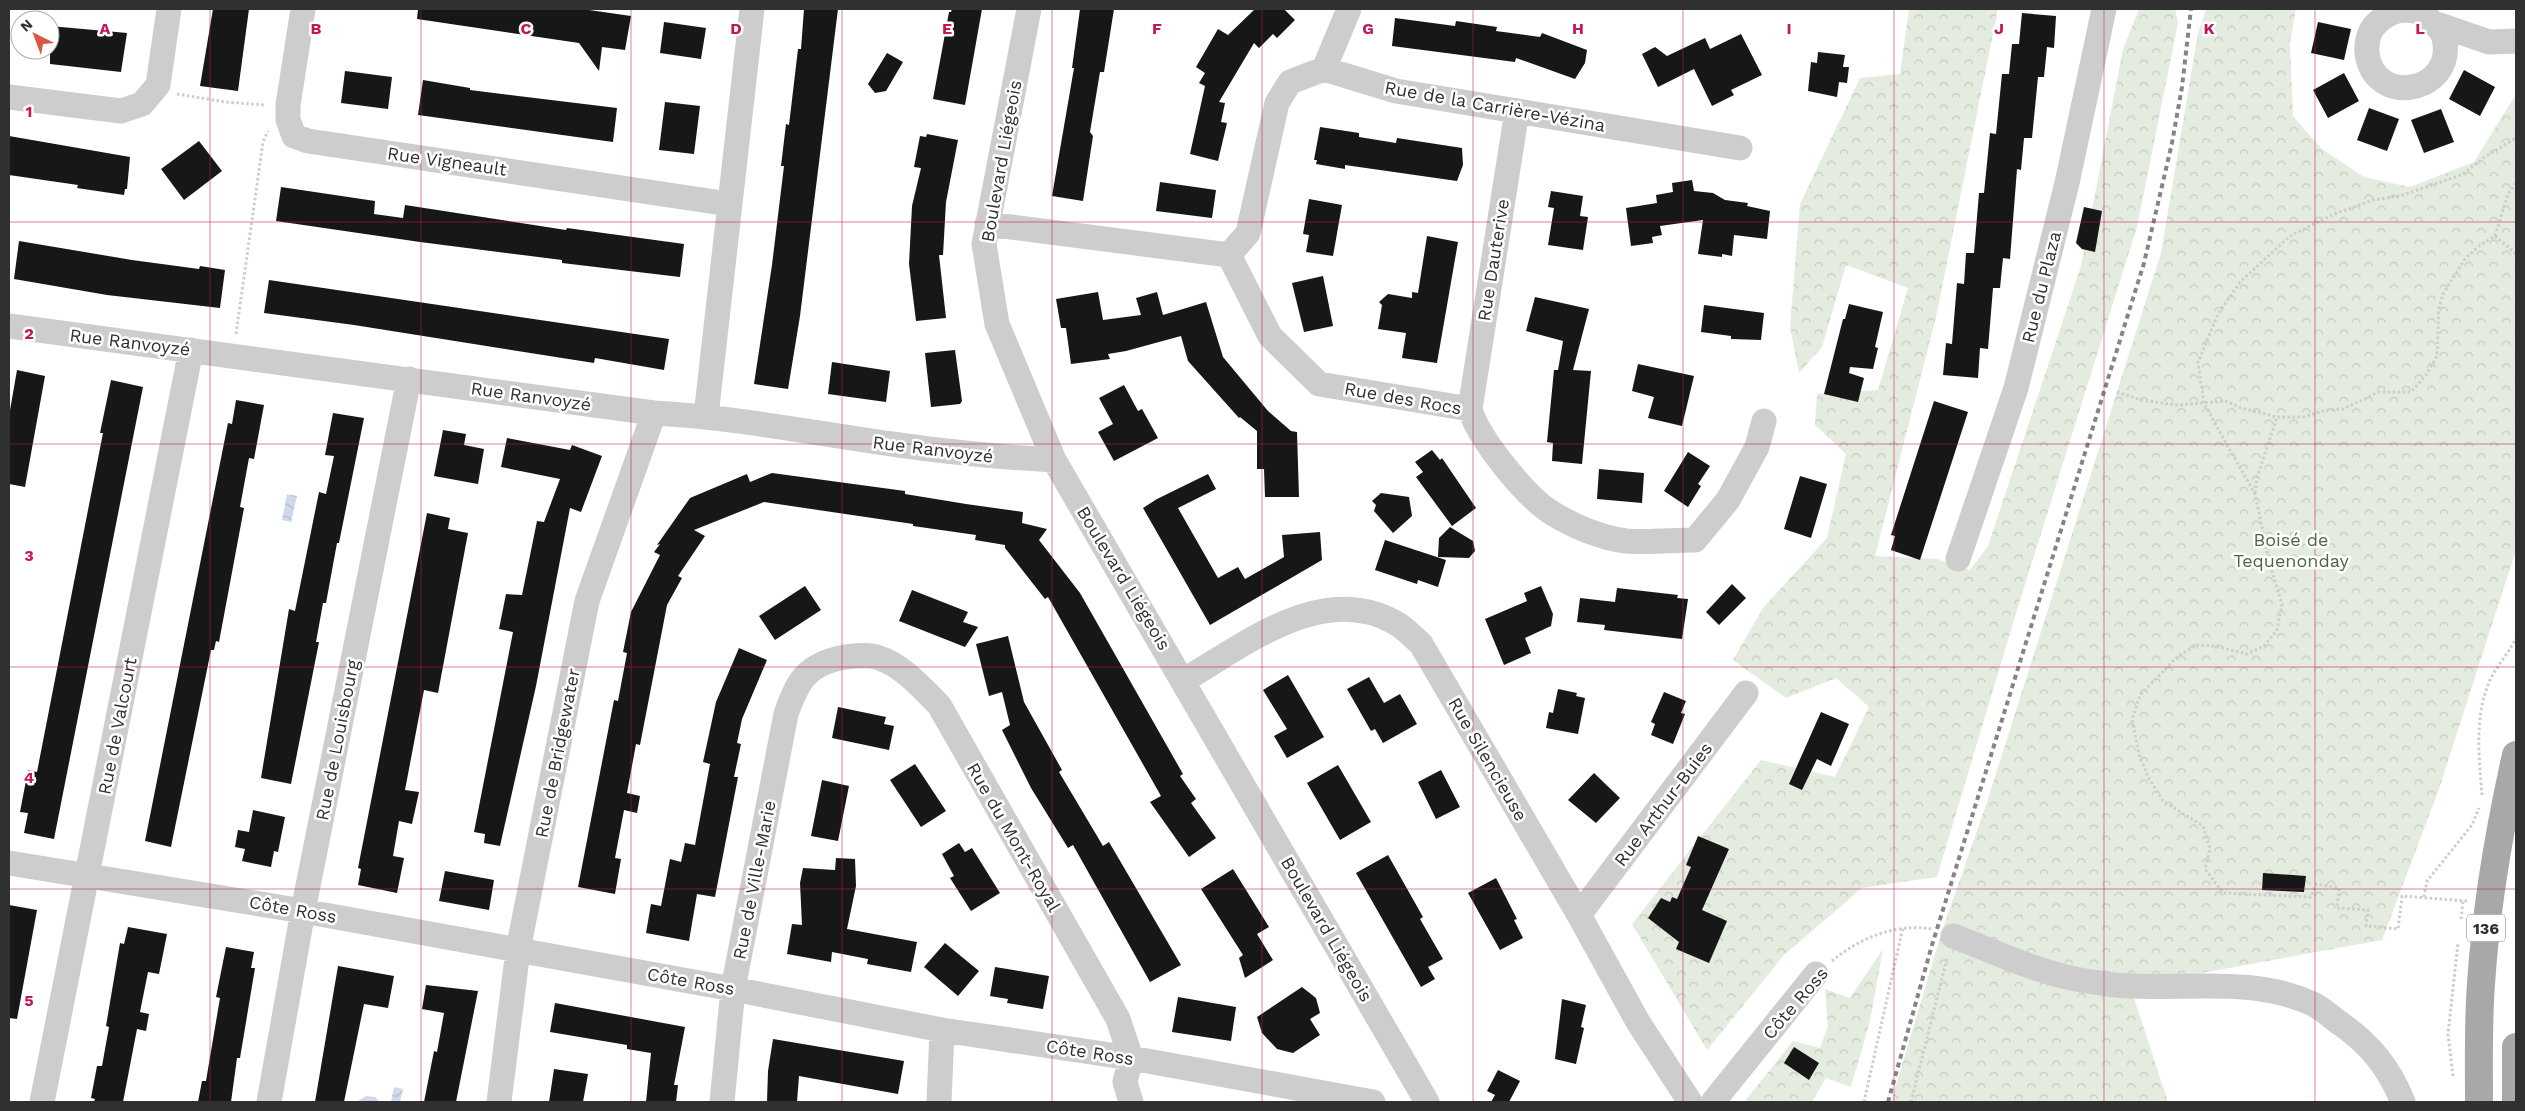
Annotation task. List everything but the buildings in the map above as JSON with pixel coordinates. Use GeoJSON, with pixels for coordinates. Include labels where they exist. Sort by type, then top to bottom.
{"type":"FeatureCollection","features":[{"type":"Feature","properties":{"kind":"main road","name":"136"},"geometry":{"type":"LineString","coordinates":[[2479,1102],[2481,985],[2488,903],[2516,755]]}},
{"type":"Feature","properties":{"kind":"main road"},"geometry":{"type":"LineString","coordinates":[[2516,1047],[2516,1102]]}},
{"type":"Feature","properties":{"kind":"street"},"geometry":{"type":"LineString","coordinates":[[9,97],[122,111],[142,104],[158,85],[169,9]]}},
{"type":"Feature","properties":{"kind":"street","name":"Rue Vigneault"},"geometry":{"type":"LineString","coordinates":[[303,9],[288,105],[288,120],[294,136],[308,141],[729,204]]}},
{"type":"Feature","properties":{"kind":"street"},"geometry":{"type":"LineString","coordinates":[[706,416],[752,9]]}},
{"type":"Feature","properties":{"kind":"street","name":"Boulevard Liégeois"},"geometry":{"type":"LineString","coordinates":[[1029,9],[984,244],[997,324],[1054,460],[1184,680],[1427,1102]]}},
{"type":"Feature","properties":{"kind":"street"},"geometry":{"type":"LineString","coordinates":[[987,224],[1229,255],[1248,232],[1277,103],[1290,82],[1324,69],[1349,9]]}},
{"type":"Feature","properties":{"kind":"street","name":"Rue du Plaza"},"geometry":{"type":"LineString","coordinates":[[1958,559],[2016,388],[2067,183],[2104,9]]}},
{"type":"Feature","properties":{"kind":"street"},"geometry":{"type":"LineString","coordinates":[[2428,15],[2489,42],[2516,41]]}},
{"type":"Feature","properties":{"kind":"street","name":"Rue de la Carrière-Vézina"},"geometry":{"type":"LineString","coordinates":[[1324,69],[1396,91],[1740,148]]}},
{"type":"Feature","properties":{"kind":"street","name":"Rue Dauterive"},"geometry":{"type":"LineString","coordinates":[[1470,409],[1517,111]]}},
{"type":"Feature","properties":{"kind":"street","name":"Rue des Rocs"},"geometry":{"type":"LineString","coordinates":[[1229,255],[1270,336],[1319,384],[1470,409],[1474,423],[1509,473],[1550,512],[1584,530],[1626,541],[1695,540],[1728,500],[1757,447],[1764,421]]}},
{"type":"Feature","properties":{"kind":"street","name":"Rue Ranvoyzé"},"geometry":{"type":"LineString","coordinates":[[9,326],[654,413],[706,416],[992,457],[1054,460]]}},
{"type":"Feature","properties":{"kind":"street","name":"Rue de Valcourt"},"geometry":{"type":"LineString","coordinates":[[42,1102],[191,350]]}},
{"type":"Feature","properties":{"kind":"street","name":"Rue de Louisbourg"},"geometry":{"type":"LineString","coordinates":[[269,1102],[303,911],[409,379]]}},
{"type":"Feature","properties":{"kind":"street","name":"Rue de Bridgewater"},"geometry":{"type":"LineString","coordinates":[[499,1102],[518,950],[588,601],[654,413]]}},
{"type":"Feature","properties":{"kind":"street","name":"Rue Silencieuse"},"geometry":{"type":"LineString","coordinates":[[1184,680],[1277,626],[1307,614],[1353,608],[1394,622],[1421,644],[1579,915],[1638,1022],[1690,1102]]}},
{"type":"Feature","properties":{"kind":"street","name":"Rue du Mont-Royal"},"geometry":{"type":"LineString","coordinates":[[813,667],[830,660],[855,656],[878,657],[901,670],[939,705],[1118,1019],[1131,1058]]}},
{"type":"Feature","properties":{"kind":"street","name":"Rue de Ville-Marie"},"geometry":{"type":"LineString","coordinates":[[722,1102],[733,989],[786,714],[796,686],[813,667]]}},
{"type":"Feature","properties":{"kind":"street","name":"Rue Arthur-Buies"},"geometry":{"type":"LineString","coordinates":[[1579,915],[1746,693]]}},
{"type":"Feature","properties":{"kind":"street","name":"Côte Ross"},"geometry":{"type":"LineString","coordinates":[[9,863],[303,911],[733,989],[942,1030],[1131,1058],[1373,1102]]}},
{"type":"Feature","properties":{"kind":"street"},"geometry":{"type":"LineString","coordinates":[[1953,936],[2049,972],[2083,980],[2130,986],[2248,986],[2286,995],[2314,1005],[2354,1033],[2371,1049],[2392,1076],[2403,1102]]}},
{"type":"Feature","properties":{"kind":"street","name":"Côte Ross"},"geometry":{"type":"LineString","coordinates":[[1713,1102],[1816,974]]}},
{"type":"Feature","properties":{"kind":"street"},"geometry":{"type":"LineString","coordinates":[[939,1102],[942,1030]]}},
{"type":"Feature","properties":{"kind":"street"},"geometry":{"type":"LineString","coordinates":[[1131,1058],[1125,1082],[1131,1102]]}},
{"type":"Feature","properties":{"kind":"path"},"geometry":{"type":"LineString","coordinates":[[158,85],[174,93],[260,106]]}},
{"type":"Feature","properties":{"kind":"path"},"geometry":{"type":"LineString","coordinates":[[233,355],[245,285],[263,142],[269,128]]}},
{"type":"Feature","properties":{"kind":"path"},"geometry":{"type":"LineString","coordinates":[[2488,903],[2402,896],[2398,929],[2366,926],[2368,910],[2337,908],[2339,888],[2316,884],[2311,897],[2224,893],[2205,869],[2210,849],[2203,826],[2163,800],[2148,777],[2139,754],[2132,720],[2140,695],[2160,672],[2178,656],[2197,645],[2214,646],[2248,654],[2264,646],[2277,630],[2282,604],[2270,565],[2255,494],[2240,471],[2204,404],[2198,362],[2218,314],[2240,282],[2290,236],[2332,215],[2374,200],[2400,196],[2461,175],[2484,157],[2516,138]]}},
{"type":"Feature","properties":{"kind":"path"},"geometry":{"type":"LineString","coordinates":[[2117,392],[2140,400],[2177,405],[2226,401],[2241,408],[2277,417],[2303,417],[2326,410],[2343,410],[2379,392],[2411,392],[2426,375],[2437,356],[2439,307],[2443,294],[2465,260],[2479,246],[2495,236],[2508,194],[2516,183]]}},
{"type":"Feature","properties":{"kind":"path"},"geometry":{"type":"LineString","coordinates":[[2495,236],[2516,254]]}},
{"type":"Feature","properties":{"kind":"path"},"geometry":{"type":"LineString","coordinates":[[2255,494],[2258,478],[2277,417]]}},
{"type":"Feature","properties":{"kind":"path"},"geometry":{"type":"LineString","coordinates":[[2424,897],[2427,881],[2472,826],[2482,798],[2479,757],[2480,713],[2490,680],[2516,638]]}},
{"type":"Feature","properties":{"kind":"path"},"geometry":{"type":"LineString","coordinates":[[1864,1102],[1904,926]]}},
{"type":"Feature","properties":{"kind":"path","name":"Côte Ross"},"geometry":{"type":"LineString","coordinates":[[1816,974],[1861,940],[1904,926],[1942,931],[1953,936]]}},
{"type":"Feature","properties":{"kind":"path"},"geometry":{"type":"LineString","coordinates":[[1911,1102],[1938,988],[1953,936]]}},
{"type":"Feature","properties":{"kind":"green space"},"geometry":{"type":"Polygon","coordinates":[[[1909,9],[1998,9],[1936,317],[1875,556],[1937,559],[1970,570],[1988,546],[2081,266],[2123,49],[2139,9],[2175,9],[2178,23],[2137,227],[2017,610],[1937,877],[1862,888],[1784,955],[1707,1050],[1632,924],[1761,760],[1835,777],[1869,707],[1836,678],[1786,698],[1733,660],[1763,608],[1827,538],[1846,454],[1815,425],[1817,394],[1878,390],[1908,288],[1846,265],[1822,347],[1799,373],[1790,327],[1800,204],[1860,78],[1900,74],[1909,9]]]}},
{"type":"Feature","properties":{"kind":"green space","name":"Boisé de Tequenonday"},"geometry":{"type":"Polygon","coordinates":[[[2206,9],[2296,9],[2290,43],[2293,116],[2322,149],[2364,177],[2410,187],[2474,162],[2516,94],[2516,550],[2439,789],[2382,940],[2130,986],[2168,1102],[1891,1102],[1942,931],[1987,802],[2161,253],[2198,33],[2206,9]]]}},
{"type":"Feature","properties":{"kind":"green space"},"geometry":{"type":"Polygon","coordinates":[[[1883,949],[1870,1021],[1851,1087],[1826,1078],[1812,1102],[1750,1102],[1746,1100],[1793,1041],[1820,1048],[1828,1026],[1825,989],[1850,998],[1883,949]]]}},
{"type":"Feature","properties":{"kind":"water"},"geometry":{"type":"Polygon","coordinates":[[[287,494],[297,496],[291,522],[282,520],[287,494]]]}},
{"type":"Feature","properties":{"kind":"water"},"geometry":{"type":"Polygon","coordinates":[[[394,1087],[403,1089],[400,1102],[391,1102],[394,1087]]]}},
{"type":"Feature","properties":{"kind":"water"},"geometry":{"type":"Polygon","coordinates":[[[366,1096],[375,1097],[380,1102],[356,1102],[366,1096]]]}},
{"type":"Feature","properties":{"kind":"railway"},"geometry":{"type":"LineString","coordinates":[[1888,1102],[1932,945],[2144,263],[2172,143],[2182,87],[2191,9]]}}]}
